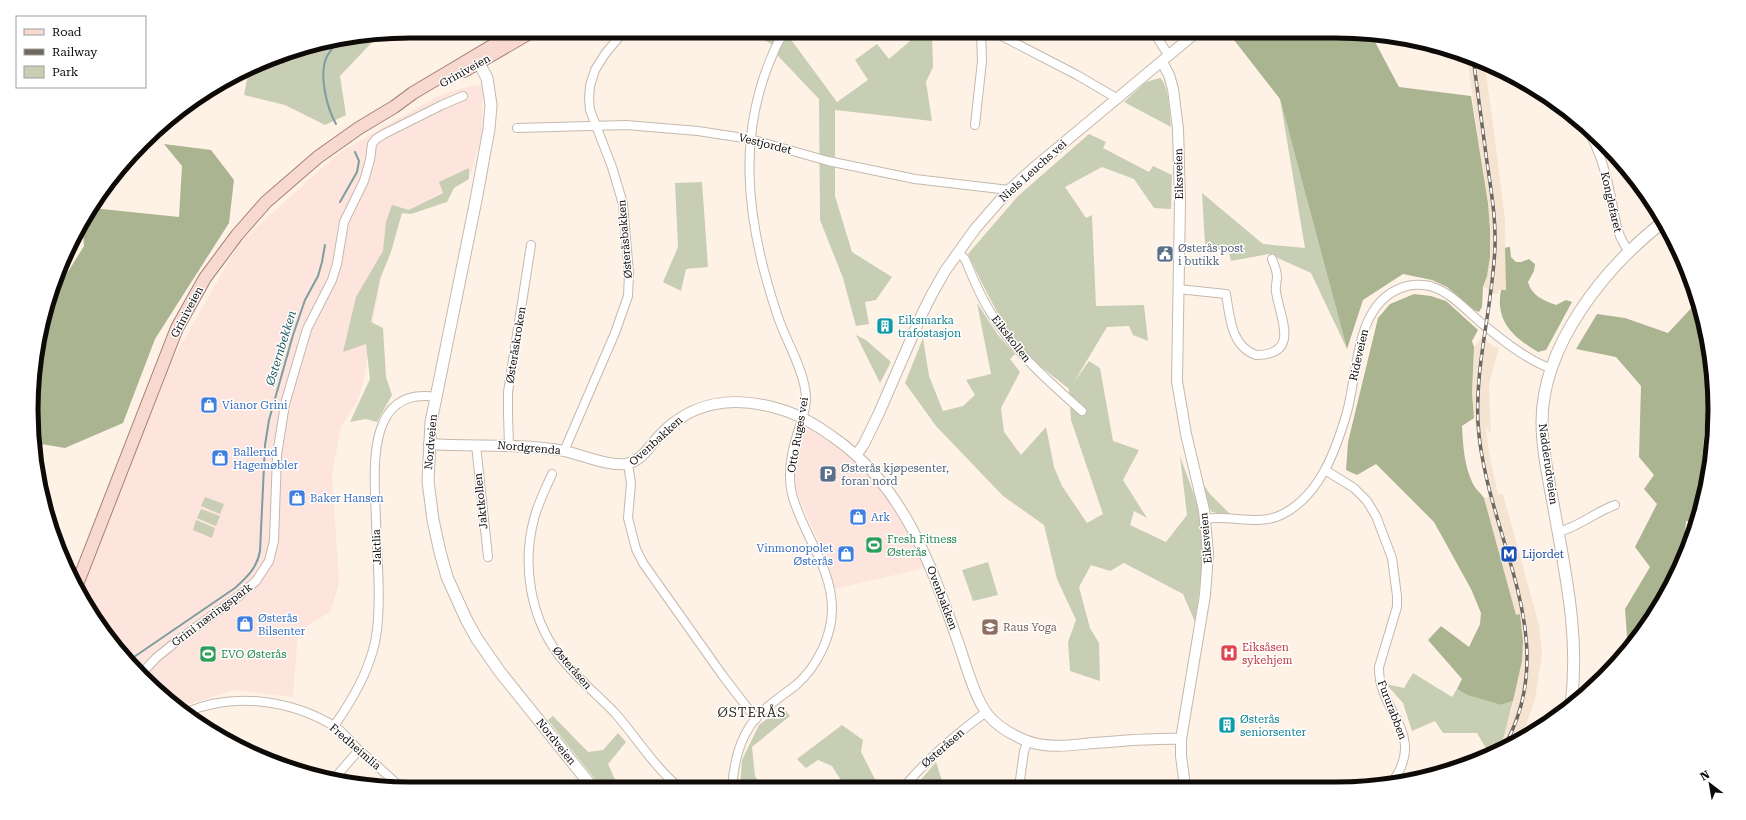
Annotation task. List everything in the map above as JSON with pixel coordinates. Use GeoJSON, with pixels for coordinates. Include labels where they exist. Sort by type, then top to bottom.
{"type":"FeatureCollection","features":[{"type":"Feature","properties":{"kind":"main road","name":"Griniveien"},"geometry":{"type":"LineString","coordinates":[[478,59],[507,38]]}},
{"type":"Feature","properties":{"kind":"main road","name":"Griniveien"},"geometry":{"type":"LineString","coordinates":[[79,580],[170,344],[187,308],[205,278],[237,235],[284,185],[336,144],[413,93],[519,38]]}},
{"type":"Feature","properties":{"kind":"main road","name":"Nordveien"},"geometry":{"type":"LineString","coordinates":[[478,59],[489,84],[491,105],[489,129],[436,397],[429,444],[428,481],[435,532],[447,577],[462,612],[477,639],[491,659],[588,782]]}},
{"type":"Feature","properties":{"kind":"main road","name":"Nadderudveien"},"geometry":{"type":"LineString","coordinates":[[1572,697],[1575,668],[1574,634],[1571,605],[1544,455],[1542,427],[1544,394],[1560,347],[1580,311],[1602,280],[1629,251],[1659,226]]}},
{"type":"Feature","properties":{"kind":"street","name":"Østeråsbakken"},"geometry":{"type":"LineString","coordinates":[[564,451],[615,332],[628,296],[629,273],[623,204],[612,167],[590,110],[590,86],[595,70],[605,54],[618,38]]}},
{"type":"Feature","properties":{"kind":"street","name":"Otto Ruges vei"},"geometry":{"type":"LineString","coordinates":[[733,782],[735,761],[740,746],[756,719],[798,683],[807,673],[820,652],[828,634],[832,604],[828,583],[821,562],[800,518],[792,494],[790,482],[793,452],[803,418],[806,390],[800,371],[778,318],[761,263],[756,242],[750,193],[750,139],[753,114],[768,65],[781,38]]}},
{"type":"Feature","properties":{"kind":"street"},"geometry":{"type":"LineString","coordinates":[[975,125],[982,61],[981,38]]}},
{"type":"Feature","properties":{"kind":"street"},"geometry":{"type":"LineString","coordinates":[[1006,38],[1077,75],[1118,99]]}},
{"type":"Feature","properties":{"kind":"street","name":"Eiksveien"},"geometry":{"type":"LineString","coordinates":[[1156,38],[1165,59],[1173,89],[1178,128],[1180,202],[1177,363],[1178,391],[1205,519],[1208,542],[1207,575],[1181,739],[1181,756],[1184,782]]}},
{"type":"Feature","properties":{"kind":"street","name":"Niels Leuchs vei"},"geometry":{"type":"LineString","coordinates":[[857,454],[864,444],[878,414],[922,314],[945,271],[975,229],[1009,190],[1190,38]]}},
{"type":"Feature","properties":{"kind":"street","name":"Grini næringspark"},"geometry":{"type":"LineString","coordinates":[[144,670],[156,658],[177,641],[240,595],[256,581],[265,570],[274,541],[277,455],[280,427],[285,404],[307,330],[332,280],[337,264],[344,222],[364,180],[370,160],[372,144],[376,139],[384,134],[463,96]]}},
{"type":"Feature","properties":{"kind":"street","name":"Vestjordet"},"geometry":{"type":"LineString","coordinates":[[517,128],[595,125],[658,127],[750,139],[867,170],[914,179],[1009,190]]}},
{"type":"Feature","properties":{"kind":"street","name":"Konglefaret"},"geometry":{"type":"LineString","coordinates":[[1594,142],[1605,173],[1620,237],[1629,251]]}},
{"type":"Feature","properties":{"kind":"street","name":"Østeråskroken"},"geometry":{"type":"LineString","coordinates":[[510,445],[508,392],[531,245]]}},
{"type":"Feature","properties":{"kind":"street","name":"Eikskollen"},"geometry":{"type":"LineString","coordinates":[[958,252],[965,259],[992,315],[1016,349],[1082,412]]}},
{"type":"Feature","properties":{"kind":"street"},"geometry":{"type":"LineString","coordinates":[[1178,289],[1226,294],[1234,335],[1242,346],[1256,355],[1272,353],[1281,346],[1285,335],[1285,328],[1276,292],[1277,278],[1272,259]]}},
{"type":"Feature","properties":{"kind":"street","name":"Rideveien"},"geometry":{"type":"LineString","coordinates":[[1205,519],[1222,517],[1262,520],[1282,515],[1306,496],[1325,470],[1347,411],[1361,343],[1367,322],[1379,302],[1397,289],[1410,285],[1423,285],[1443,292],[1456,300],[1514,348],[1537,363],[1552,369]]}},
{"type":"Feature","properties":{"kind":"street","name":"Jaktlia"},"geometry":{"type":"LineString","coordinates":[[334,726],[361,680],[374,650],[377,629],[378,595],[374,463],[376,441],[384,422],[394,406],[410,397],[436,397]]}},
{"type":"Feature","properties":{"kind":"street","name":"Ovenbakken"},"geometry":{"type":"LineString","coordinates":[[756,719],[723,676],[643,563],[636,549],[628,518],[631,483],[628,464],[640,458],[675,422],[687,413],[707,406],[729,401],[767,405],[803,418],[819,427],[857,454],[887,488],[915,535],[938,584],[976,692],[986,712],[996,724],[1028,741],[1057,746],[1152,739],[1181,739]]}},
{"type":"Feature","properties":{"kind":"street","name":"Nordgrenda"},"geometry":{"type":"LineString","coordinates":[[429,444],[510,445],[564,451],[616,464],[628,464]]}},
{"type":"Feature","properties":{"kind":"street","name":"Jaktkollen"},"geometry":{"type":"LineString","coordinates":[[476,445],[488,558]]}},
{"type":"Feature","properties":{"kind":"street","name":"Fururabben"},"geometry":{"type":"LineString","coordinates":[[1325,470],[1354,488],[1366,501],[1376,516],[1392,558],[1397,607],[1379,667],[1379,682],[1396,717],[1405,743],[1402,768],[1396,777]]}},
{"type":"Feature","properties":{"kind":"street","name":"Østeråsen"},"geometry":{"type":"LineString","coordinates":[[552,474],[535,517],[530,545],[530,584],[538,619],[551,644],[568,666],[614,712],[657,765],[674,782]]}},
{"type":"Feature","properties":{"kind":"street"},"geometry":{"type":"LineString","coordinates":[[1558,532],[1576,526],[1604,509],[1615,506]]}},
{"type":"Feature","properties":{"kind":"street","name":"Fredheimlia"},"geometry":{"type":"LineString","coordinates":[[192,711],[217,703],[236,701],[259,701],[296,709],[334,726],[394,781]]}},
{"type":"Feature","properties":{"kind":"street","name":"Østeråsen"},"geometry":{"type":"LineString","coordinates":[[908,782],[931,757],[953,737],[986,712]]}},
{"type":"Feature","properties":{"kind":"street"},"geometry":{"type":"LineString","coordinates":[[1020,782],[1024,751],[1028,741]]}},
{"type":"Feature","properties":{"kind":"street"},"geometry":{"type":"LineString","coordinates":[[337,775],[359,750]]}},
{"type":"Feature","properties":{"kind":"shaded area"},"geometry":{"type":"Polygon","coordinates":[[[1468,62],[1485,69],[1491,109],[1505,219],[1506,291],[1499,290],[1498,294],[1487,292],[1488,289],[1483,287],[1487,276],[1490,257],[1490,229],[1468,62]]]}},
{"type":"Feature","properties":{"kind":"shaded area"},"geometry":{"type":"Polygon","coordinates":[[[483,85],[482,133],[471,173],[408,212],[397,215],[386,253],[363,384],[357,402],[341,427],[332,475],[339,582],[331,611],[298,632],[293,697],[235,690],[186,706],[165,690],[130,655],[101,617],[83,587],[174,357],[240,242],[340,152],[440,95],[471,86],[483,85]]]}},
{"type":"Feature","properties":{"kind":"shaded area"},"geometry":{"type":"Polygon","coordinates":[[[1481,338],[1491,344],[1491,346],[1499,348],[1489,384],[1491,433],[1486,428],[1489,453],[1498,494],[1503,494],[1539,625],[1542,653],[1535,700],[1524,731],[1499,745],[1513,706],[1514,694],[1522,661],[1523,641],[1520,615],[1516,615],[1484,498],[1489,497],[1477,441],[1472,393],[1474,347],[1481,338]]]}},
{"type":"Feature","properties":{"kind":"shaded area"},"geometry":{"type":"Polygon","coordinates":[[[805,426],[855,459],[883,492],[907,529],[925,568],[834,589],[828,563],[798,495],[794,471],[805,426]]]}},
{"type":"Feature","properties":{"kind":"green space"},"geometry":{"type":"Polygon","coordinates":[[[761,38],[790,38],[837,102],[868,80],[855,60],[877,44],[889,59],[910,41],[909,38],[932,38],[933,67],[926,82],[932,121],[835,110],[835,196],[852,252],[892,277],[876,300],[865,302],[869,324],[856,326],[843,278],[820,220],[819,99],[779,57],[771,44],[761,38]]]}},
{"type":"Feature","properties":{"kind":"green space"},"geometry":{"type":"Polygon","coordinates":[[[1232,38],[1336,38],[1374,40],[1399,87],[1471,96],[1488,204],[1490,229],[1490,257],[1487,276],[1483,287],[1482,307],[1479,312],[1474,310],[1447,287],[1432,280],[1403,274],[1363,300],[1347,349],[1280,99],[1232,38]]]}},
{"type":"Feature","properties":{"kind":"green space"},"geometry":{"type":"Polygon","coordinates":[[[374,40],[340,76],[346,115],[325,125],[285,105],[244,95],[248,75],[268,66],[290,58],[337,45],[374,40]]]}},
{"type":"Feature","properties":{"kind":"green space"},"geometry":{"type":"Polygon","coordinates":[[[1160,78],[1167,93],[1171,127],[1124,102],[1146,82],[1160,78]]]}},
{"type":"Feature","properties":{"kind":"green space"},"geometry":{"type":"Polygon","coordinates":[[[1280,99],[1347,349],[1311,273],[1269,254],[1231,261],[1229,253],[1205,244],[1202,193],[1263,244],[1305,248],[1280,99]]]}},
{"type":"Feature","properties":{"kind":"green space"},"geometry":{"type":"Polygon","coordinates":[[[1089,134],[1106,142],[1103,148],[1149,172],[1153,166],[1172,175],[1171,209],[1154,208],[1134,179],[1102,167],[1065,187],[1086,218],[1092,215],[1096,306],[1144,305],[1148,341],[1133,335],[1129,326],[1107,327],[1074,382],[1089,361],[1100,368],[1113,441],[1139,450],[1123,480],[1147,518],[1134,511],[1130,525],[1166,542],[1187,515],[1180,456],[1198,509],[1201,523],[1203,551],[1201,580],[1195,622],[1183,594],[1124,563],[1110,571],[1091,565],[1079,587],[1090,628],[1099,643],[1100,681],[1070,671],[1068,642],[1076,620],[1057,579],[1044,525],[1003,496],[936,426],[905,383],[923,338],[929,376],[943,411],[963,406],[975,395],[966,380],[991,374],[977,303],[998,335],[1015,354],[1010,359],[1020,372],[1001,408],[1004,432],[1021,455],[1046,427],[1054,467],[1062,486],[1087,523],[1103,514],[1071,420],[1069,389],[1031,358],[1011,334],[995,309],[968,254],[1018,196],[1089,134]]]}},
{"type":"Feature","properties":{"kind":"green space"},"geometry":{"type":"Polygon","coordinates":[[[164,144],[211,150],[234,180],[229,223],[155,339],[123,423],[65,448],[40,444],[38,410],[39,386],[45,337],[60,283],[84,246],[83,233],[98,209],[179,217],[182,166],[164,144]]]}},
{"type":"Feature","properties":{"kind":"green space"},"geometry":{"type":"Polygon","coordinates":[[[469,168],[469,179],[454,188],[447,202],[411,214],[402,213],[391,252],[380,279],[371,322],[383,328],[386,377],[392,395],[377,422],[366,419],[350,422],[370,379],[366,344],[343,352],[356,297],[383,251],[386,222],[392,205],[409,210],[443,193],[439,182],[469,168]]]}},
{"type":"Feature","properties":{"kind":"green space"},"geometry":{"type":"Polygon","coordinates":[[[702,182],[708,267],[686,269],[681,291],[663,282],[678,247],[675,183],[702,182]]]}},
{"type":"Feature","properties":{"kind":"green space"},"geometry":{"type":"Polygon","coordinates":[[[1510,247],[1511,257],[1516,262],[1529,259],[1535,264],[1534,271],[1528,282],[1535,294],[1556,305],[1566,300],[1572,302],[1546,350],[1538,352],[1529,346],[1514,334],[1503,319],[1500,301],[1501,290],[1506,290],[1505,248],[1510,247]]]}},
{"type":"Feature","properties":{"kind":"green space"},"geometry":{"type":"Polygon","coordinates":[[[1414,294],[1431,296],[1446,301],[1478,330],[1472,341],[1474,347],[1472,393],[1474,418],[1462,426],[1464,455],[1473,484],[1484,498],[1516,615],[1520,614],[1523,641],[1522,661],[1513,701],[1501,705],[1467,695],[1457,689],[1462,679],[1428,640],[1441,626],[1469,647],[1480,624],[1481,613],[1471,589],[1434,522],[1376,464],[1357,475],[1346,470],[1348,442],[1378,318],[1390,304],[1414,294]]]}},
{"type":"Feature","properties":{"kind":"green space"},"geometry":{"type":"Polygon","coordinates":[[[1693,306],[1701,337],[1705,361],[1708,401],[1700,488],[1690,521],[1686,521],[1685,539],[1670,575],[1645,617],[1627,641],[1625,609],[1650,567],[1635,547],[1657,504],[1644,489],[1654,475],[1639,457],[1641,386],[1616,357],[1576,349],[1597,314],[1625,318],[1668,333],[1693,306]]]}},
{"type":"Feature","properties":{"kind":"green space"},"geometry":{"type":"Polygon","coordinates":[[[856,335],[866,340],[891,362],[880,383],[856,335]]]}},
{"type":"Feature","properties":{"kind":"green space"},"geometry":{"type":"Polygon","coordinates":[[[1201,481],[1210,494],[1232,516],[1212,512],[1206,503],[1201,481]]]}},
{"type":"Feature","properties":{"kind":"green space"},"geometry":{"type":"Polygon","coordinates":[[[205,497],[224,504],[220,514],[201,506],[205,497]]]}},
{"type":"Feature","properties":{"kind":"green space"},"geometry":{"type":"Polygon","coordinates":[[[201,509],[220,516],[216,526],[197,518],[201,509]]]}},
{"type":"Feature","properties":{"kind":"green space"},"geometry":{"type":"Polygon","coordinates":[[[196,520],[215,528],[212,538],[193,530],[196,520]]]}},
{"type":"Feature","properties":{"kind":"green space"},"geometry":{"type":"Polygon","coordinates":[[[988,562],[998,595],[973,601],[962,570],[988,562]]]}},
{"type":"Feature","properties":{"kind":"green space"},"geometry":{"type":"Polygon","coordinates":[[[1413,673],[1452,697],[1457,689],[1467,695],[1501,705],[1513,701],[1503,739],[1499,745],[1487,750],[1477,733],[1443,733],[1435,721],[1412,731],[1403,703],[1386,684],[1404,688],[1413,673]]]}},
{"type":"Feature","properties":{"kind":"green space"},"geometry":{"type":"Polygon","coordinates":[[[783,707],[790,716],[752,747],[755,776],[758,782],[740,782],[742,760],[759,725],[783,707]]]}},
{"type":"Feature","properties":{"kind":"green space"},"geometry":{"type":"Polygon","coordinates":[[[553,716],[588,752],[603,750],[618,733],[626,742],[608,764],[616,782],[597,782],[548,720],[553,716]]]}},
{"type":"Feature","properties":{"kind":"green space"},"geometry":{"type":"Polygon","coordinates":[[[842,725],[863,740],[861,752],[876,782],[842,782],[832,766],[818,760],[806,768],[797,759],[842,725]]]}},
{"type":"Feature","properties":{"kind":"green space"},"geometry":{"type":"Polygon","coordinates":[[[936,762],[942,782],[919,782],[936,762]]]}},
{"type":"Feature","properties":{"kind":"waterway","name":"Østernbekken"},"geometry":{"type":"LineString","coordinates":[[334,46],[324,63],[323,72],[327,100],[336,124]]}},
{"type":"Feature","properties":{"kind":"waterway","name":"Østernbekken"},"geometry":{"type":"LineString","coordinates":[[340,202],[357,172],[359,161],[355,152]]}},
{"type":"Feature","properties":{"kind":"waterway","name":"Østernbekken"},"geometry":{"type":"LineString","coordinates":[[133,658],[235,588],[247,576],[257,562],[260,551],[265,445],[269,420],[293,335],[305,300],[318,276],[325,245]]}},
{"type":"Feature","properties":{"kind":"railway"},"geometry":{"type":"LineString","coordinates":[[1474,65],[1495,225],[1494,268],[1479,378],[1478,422],[1483,464],[1516,585],[1525,625],[1527,666],[1521,706],[1507,741]]}},
{"type":"Feature","properties":{"kind":"place","name":"Østerås post i butikk"},"geometry":{"type":"Point","coordinates":[1165,254]}},
{"type":"Feature","properties":{"kind":"place","name":"Eiksmarka trafostasjon"},"geometry":{"type":"Point","coordinates":[885,326]}},
{"type":"Feature","properties":{"kind":"place","name":"Vianor Grini"},"geometry":{"type":"Point","coordinates":[209,405]}},
{"type":"Feature","properties":{"kind":"place","name":"Ballerud Hagemøbler"},"geometry":{"type":"Point","coordinates":[220,458]}},
{"type":"Feature","properties":{"kind":"place","name":"Østerås kjøpesenter, foran nord"},"geometry":{"type":"Point","coordinates":[828,474]}},
{"type":"Feature","properties":{"kind":"place","name":"Baker Hansen"},"geometry":{"type":"Point","coordinates":[297,498]}},
{"type":"Feature","properties":{"kind":"place","name":"Ark"},"geometry":{"type":"Point","coordinates":[858,517]}},
{"type":"Feature","properties":{"kind":"place","name":"Fresh Fitness Østerås"},"geometry":{"type":"Point","coordinates":[874,545]}},
{"type":"Feature","properties":{"kind":"place","name":"Vinmonopolet Østerås"},"geometry":{"type":"Point","coordinates":[846,554]}},
{"type":"Feature","properties":{"kind":"place","name":"Lijordet"},"geometry":{"type":"Point","coordinates":[1509,554]}},
{"type":"Feature","properties":{"kind":"place","name":"Østerås Bilsenter"},"geometry":{"type":"Point","coordinates":[245,624]}},
{"type":"Feature","properties":{"kind":"place","name":"Raus Yoga"},"geometry":{"type":"Point","coordinates":[990,627]}},
{"type":"Feature","properties":{"kind":"place","name":"Eiksåsen sykehjem"},"geometry":{"type":"Point","coordinates":[1229,653]}},
{"type":"Feature","properties":{"kind":"place","name":"EVO Østerås"},"geometry":{"type":"Point","coordinates":[208,654]}},
{"type":"Feature","properties":{"kind":"place","name":"Østerås seniorsenter"},"geometry":{"type":"Point","coordinates":[1227,725]}},
{"type":"Feature","properties":{"kind":"district","name":"ØSTERÅS"},"geometry":{"type":"Point","coordinates":[752,712]}}]}
